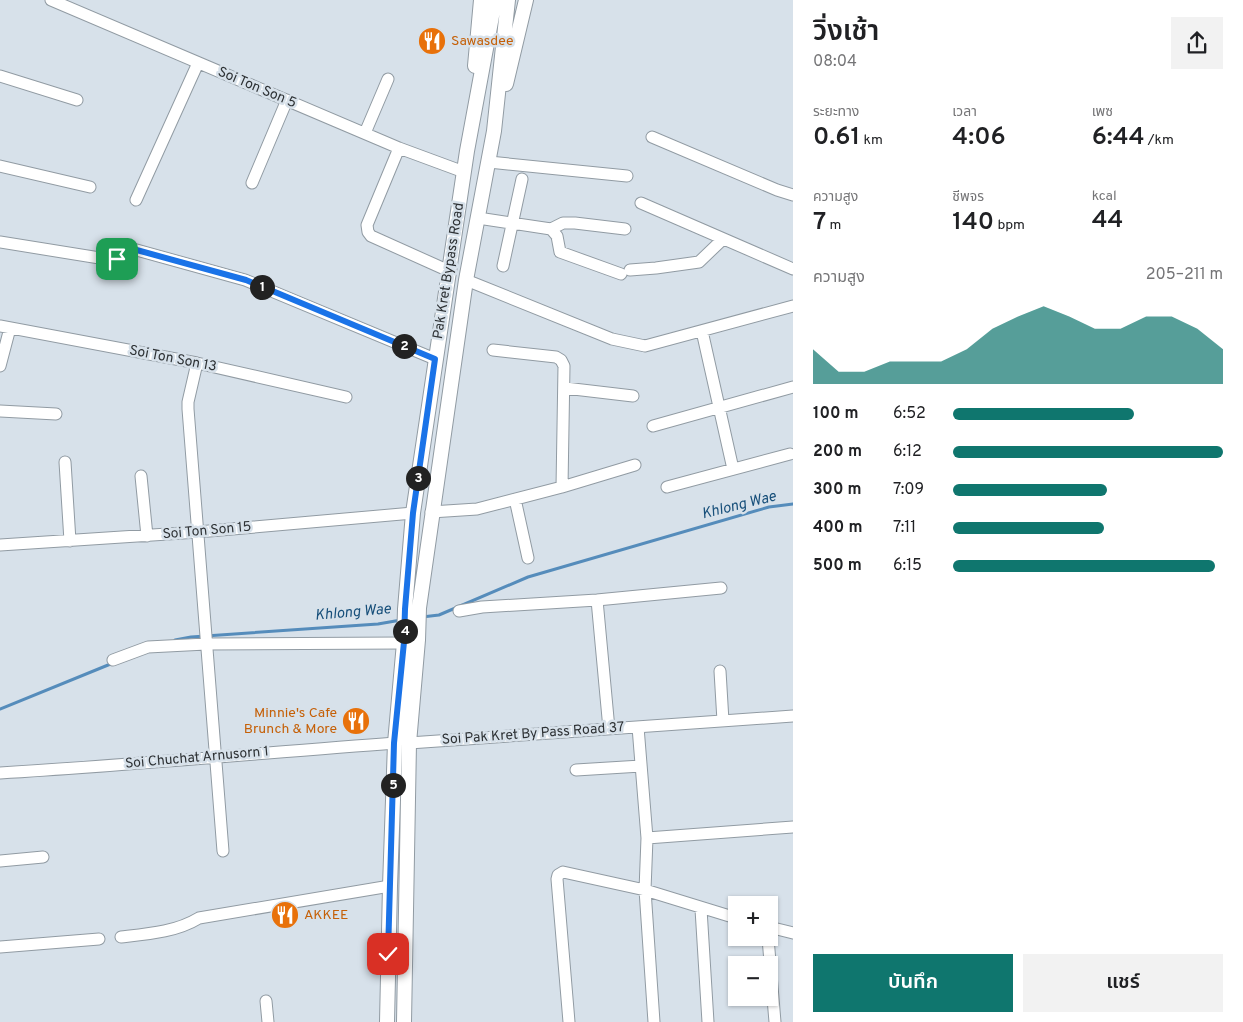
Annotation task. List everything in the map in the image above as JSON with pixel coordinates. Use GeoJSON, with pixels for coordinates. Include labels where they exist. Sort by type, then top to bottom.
{"type":"FeatureCollection","features":[{"type":"Feature","properties":{"kind":"main road"},"geometry":{"type":"LineString","coordinates":[[467,151],[481,0]]}},
{"type":"Feature","properties":{"kind":"main road","name":"Pak Kret Bypass Road"},"geometry":{"type":"LineString","coordinates":[[387,1022],[394,743],[412,609],[413,513],[467,151],[495,0]]}},
{"type":"Feature","properties":{"kind":"main road","name":"Pak Kret Bypass Road"},"geometry":{"type":"LineString","coordinates":[[412,609],[432,512],[466,280],[494,131],[508,0]]}},
{"type":"Feature","properties":{"kind":"main road"},"geometry":{"type":"LineString","coordinates":[[494,131],[526,0]]}},
{"type":"Feature","properties":{"kind":"main road","name":"Pak Kret Bypass Road"},"geometry":{"type":"LineString","coordinates":[[404,1022],[409,641]]}},
{"type":"Feature","properties":{"kind":"street","name":"Soi Ton Son 5"},"geometry":{"type":"LineString","coordinates":[[51,0],[400,148],[464,172]]}},
{"type":"Feature","properties":{"kind":"street"},"geometry":{"type":"LineString","coordinates":[[136,200],[198,63]]}},
{"type":"Feature","properties":{"kind":"street"},"geometry":{"type":"LineString","coordinates":[[0,76],[78,100]]}},
{"type":"Feature","properties":{"kind":"street"},"geometry":{"type":"LineString","coordinates":[[364,133],[388,79]]}},
{"type":"Feature","properties":{"kind":"street"},"geometry":{"type":"LineString","coordinates":[[252,183],[287,100]]}},
{"type":"Feature","properties":{"kind":"street"},"geometry":{"type":"LineString","coordinates":[[652,137],[793,195]]}},
{"type":"Feature","properties":{"kind":"street"},"geometry":{"type":"LineString","coordinates":[[400,148],[367,225],[368,232],[371,236],[449,271]]}},
{"type":"Feature","properties":{"kind":"street"},"geometry":{"type":"LineString","coordinates":[[489,162],[627,176]]}},
{"type":"Feature","properties":{"kind":"street"},"geometry":{"type":"LineString","coordinates":[[0,166],[90,187]]}},
{"type":"Feature","properties":{"kind":"street"},"geometry":{"type":"LineString","coordinates":[[503,266],[522,179]]}},
{"type":"Feature","properties":{"kind":"street"},"geometry":{"type":"LineString","coordinates":[[641,203],[793,269]]}},
{"type":"Feature","properties":{"kind":"street"},"geometry":{"type":"LineString","coordinates":[[478,218],[551,229],[563,223],[625,229]]}},
{"type":"Feature","properties":{"kind":"street"},"geometry":{"type":"LineString","coordinates":[[551,229],[557,236],[560,252],[626,272],[699,262],[723,239]]}},
{"type":"Feature","properties":{"kind":"street"},"geometry":{"type":"LineString","coordinates":[[0,242],[112,260],[121,257],[133,249],[246,280],[435,359]]}},
{"type":"Feature","properties":{"kind":"street"},"geometry":{"type":"LineString","coordinates":[[466,280],[612,339],[645,346],[793,306]]}},
{"type":"Feature","properties":{"kind":"street"},"geometry":{"type":"LineString","coordinates":[[0,366],[5,327]]}},
{"type":"Feature","properties":{"kind":"street","name":"Soi Ton Son 13"},"geometry":{"type":"LineString","coordinates":[[5,327],[197,363],[346,398]]}},
{"type":"Feature","properties":{"kind":"street"},"geometry":{"type":"LineString","coordinates":[[702,331],[733,469]]}},
{"type":"Feature","properties":{"kind":"street"},"geometry":{"type":"LineString","coordinates":[[493,350],[556,357],[562,360],[565,388],[562,487]]}},
{"type":"Feature","properties":{"kind":"street"},"geometry":{"type":"LineString","coordinates":[[197,363],[188,409],[223,851]]}},
{"type":"Feature","properties":{"kind":"street"},"geometry":{"type":"LineString","coordinates":[[653,426],[793,387]]}},
{"type":"Feature","properties":{"kind":"street"},"geometry":{"type":"LineString","coordinates":[[565,388],[633,396]]}},
{"type":"Feature","properties":{"kind":"street"},"geometry":{"type":"LineString","coordinates":[[0,411],[56,414]]}},
{"type":"Feature","properties":{"kind":"street"},"geometry":{"type":"LineString","coordinates":[[666,487],[790,454]]}},
{"type":"Feature","properties":{"kind":"street"},"geometry":{"type":"LineString","coordinates":[[65,462],[70,542]]}},
{"type":"Feature","properties":{"kind":"street"},"geometry":{"type":"LineString","coordinates":[[432,512],[477,509],[562,487],[635,465]]}},
{"type":"Feature","properties":{"kind":"street"},"geometry":{"type":"LineString","coordinates":[[141,476],[147,536]]}},
{"type":"Feature","properties":{"kind":"street"},"geometry":{"type":"LineString","coordinates":[[515,499],[528,558]]}},
{"type":"Feature","properties":{"kind":"street","name":"Soi Ton Son 15"},"geometry":{"type":"LineString","coordinates":[[0,545],[70,542],[413,513]]}},
{"type":"Feature","properties":{"kind":"street"},"geometry":{"type":"LineString","coordinates":[[459,611],[482,607],[597,600],[721,588]]}},
{"type":"Feature","properties":{"kind":"street"},"geometry":{"type":"LineString","coordinates":[[597,600],[609,729]]}},
{"type":"Feature","properties":{"kind":"street"},"geometry":{"type":"LineString","coordinates":[[113,660],[154,647],[206,642],[409,641]]}},
{"type":"Feature","properties":{"kind":"street"},"geometry":{"type":"LineString","coordinates":[[720,671],[723,721]]}},
{"type":"Feature","properties":{"kind":"street"},"geometry":{"type":"LineString","coordinates":[[638,727],[793,716]]}},
{"type":"Feature","properties":{"kind":"street","name":"Soi Pak Kret By Pass Road 37"},"geometry":{"type":"LineString","coordinates":[[409,743],[638,727],[647,838],[645,890],[654,1022]]}},
{"type":"Feature","properties":{"kind":"street","name":"Soi Chuchat Arnusorn 1"},"geometry":{"type":"LineString","coordinates":[[0,773],[394,743]]}},
{"type":"Feature","properties":{"kind":"street"},"geometry":{"type":"LineString","coordinates":[[576,770],[641,766]]}},
{"type":"Feature","properties":{"kind":"street"},"geometry":{"type":"LineString","coordinates":[[647,838],[793,827]]}},
{"type":"Feature","properties":{"kind":"street"},"geometry":{"type":"LineString","coordinates":[[0,861],[43,857]]}},
{"type":"Feature","properties":{"kind":"street"},"geometry":{"type":"LineString","coordinates":[[569,1022],[558,875],[564,872],[645,890],[700,909],[728,916]]}},
{"type":"Feature","properties":{"kind":"street"},"geometry":{"type":"LineString","coordinates":[[121,937],[151,934],[184,926],[199,918],[390,886]]}},
{"type":"Feature","properties":{"kind":"street"},"geometry":{"type":"LineString","coordinates":[[700,909],[708,1022]]}},
{"type":"Feature","properties":{"kind":"street"},"geometry":{"type":"LineString","coordinates":[[778,929],[793,933]]}},
{"type":"Feature","properties":{"kind":"street"},"geometry":{"type":"LineString","coordinates":[[0,946],[99,939]]}},
{"type":"Feature","properties":{"kind":"street"},"geometry":{"type":"LineString","coordinates":[[769,946],[775,1022]]}},
{"type":"Feature","properties":{"kind":"street"},"geometry":{"type":"LineString","coordinates":[[266,1001],[268,1022]]}},
{"type":"Feature","properties":{"kind":"waterway","name":"Khlong Wae"},"geometry":{"type":"LineString","coordinates":[[422,617],[439,615],[528,577],[769,507],[793,504]]}},
{"type":"Feature","properties":{"kind":"waterway","name":"Khlong Wae"},"geometry":{"type":"LineString","coordinates":[[175,640],[191,637],[378,624],[401,620]]}},
{"type":"Feature","properties":{"kind":"waterway","name":"Khlong Wae"},"geometry":{"type":"LineString","coordinates":[[0,709],[113,663]]}},
{"type":"Feature","properties":{"kind":"place","name":"Sawasdee"},"geometry":{"type":"Point","coordinates":[432,41]}},
{"type":"Feature","properties":{"kind":"place","name":"Minnie's Cafe Brunch & More"},"geometry":{"type":"Point","coordinates":[356,721]}},
{"type":"Feature","properties":{"kind":"place","name":"AKKEE"},"geometry":{"type":"Point","coordinates":[285,915]}},
{"type":"Feature","properties":{"kind":"route"},"geometry":{"type":"LineString","coordinates":[[117,259],[133,249],[246,280],[435,359],[413,513],[404,642],[394,743],[388,954]]}}]}
